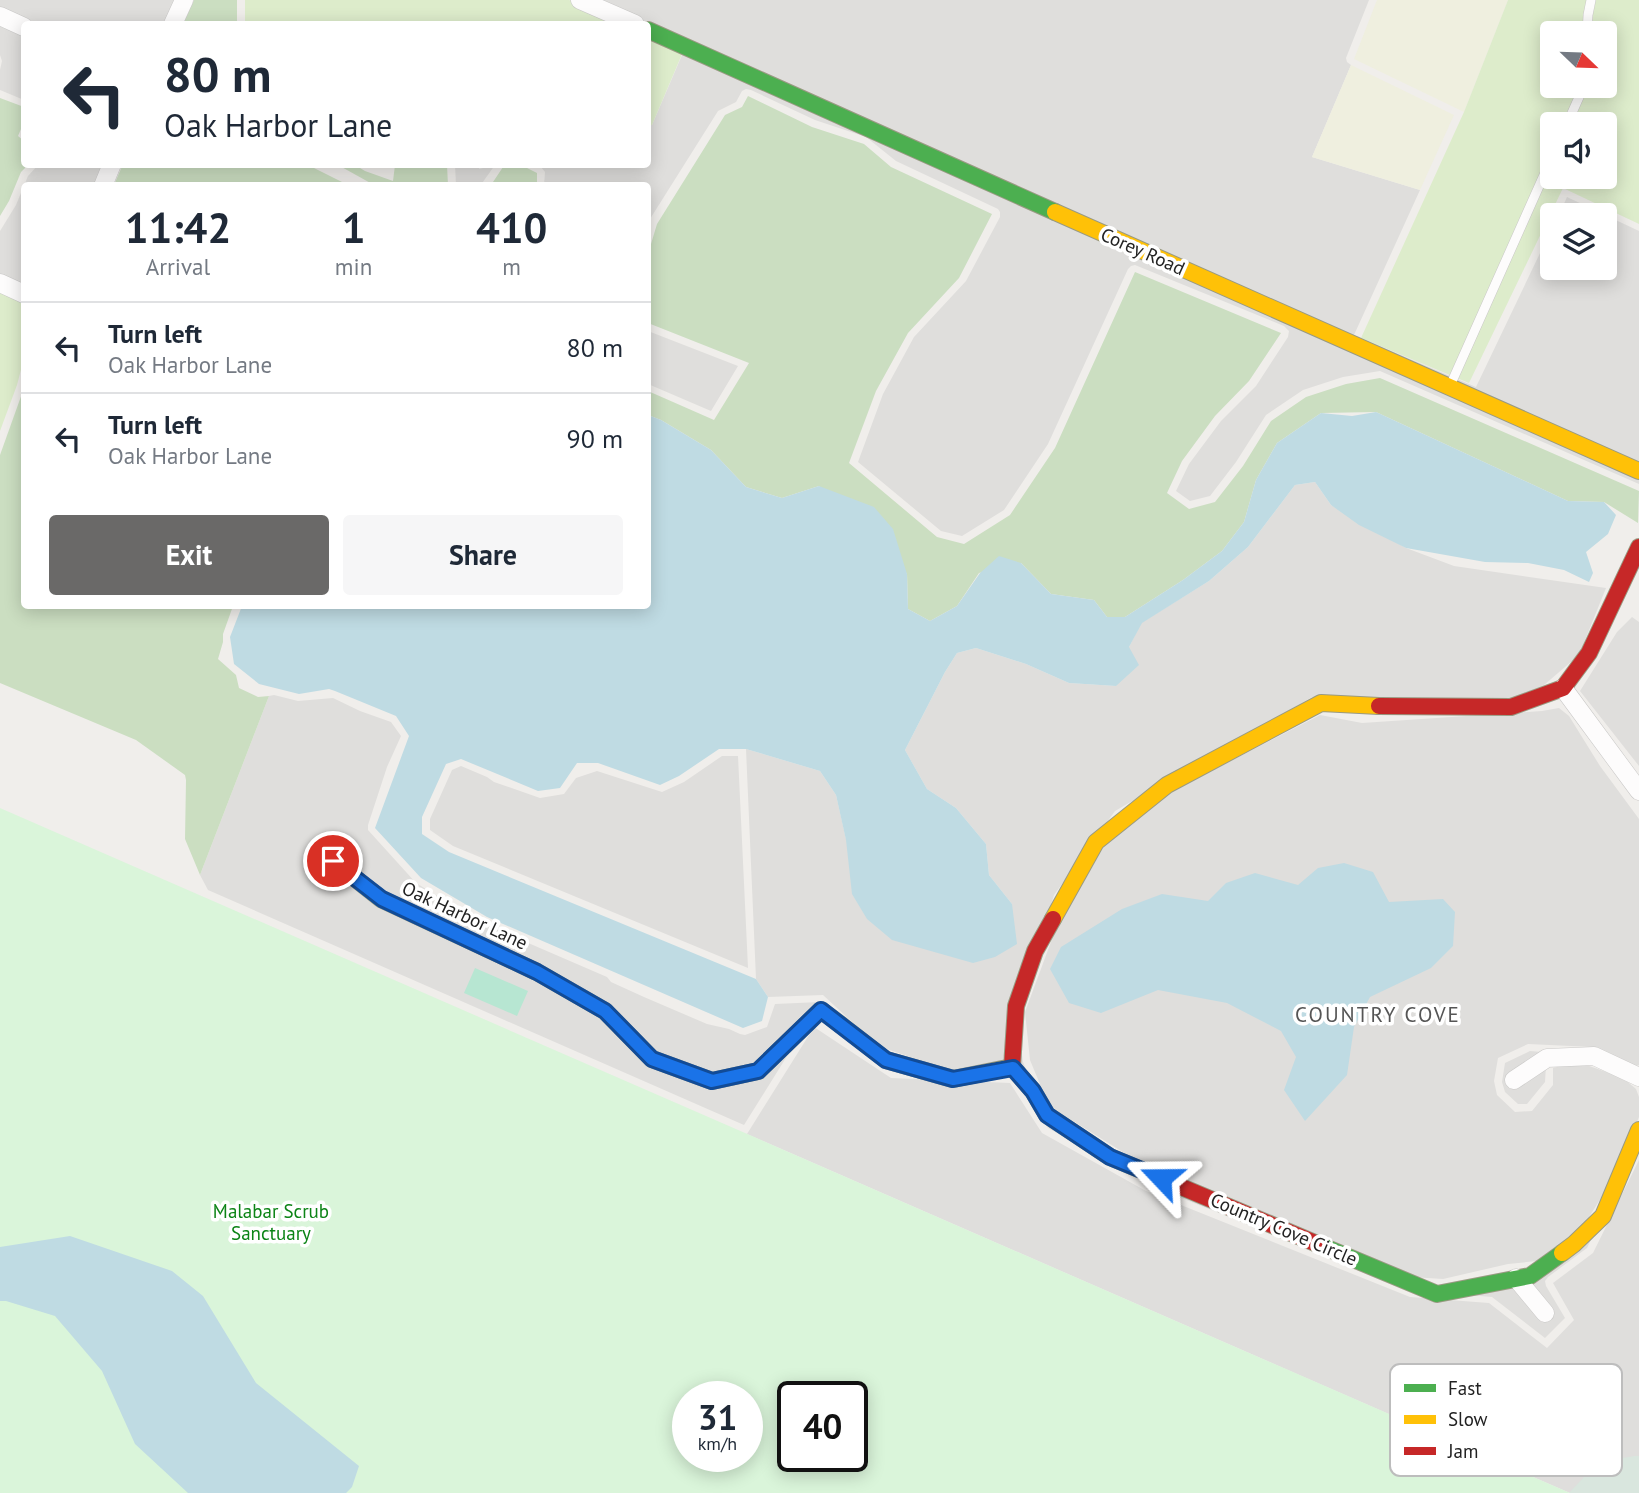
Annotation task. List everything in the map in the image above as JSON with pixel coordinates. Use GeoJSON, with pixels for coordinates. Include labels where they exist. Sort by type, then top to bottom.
{"type":"FeatureCollection","features":[{"type":"Feature","properties":{"kind":"street"},"geometry":{"type":"LineString","coordinates":[[174,21],[184,0]]}},
{"type":"Feature","properties":{"kind":"street"},"geometry":{"type":"LineString","coordinates":[[580,0],[628,21]]}},
{"type":"Feature","properties":{"kind":"street"},"geometry":{"type":"LineString","coordinates":[[0,16],[21,26]]}},
{"type":"Feature","properties":{"kind":"street","name":"Corey Road"},"geometry":{"type":"LineString","coordinates":[[651,31],[1639,471]]}},
{"type":"Feature","properties":{"kind":"street"},"geometry":{"type":"LineString","coordinates":[[0,283],[21,292]]}},
{"type":"Feature","properties":{"kind":"street"},"geometry":{"type":"LineString","coordinates":[[1013,1068],[1016,1006],[1035,951],[1096,842],[1167,785],[1321,703],[1511,707],[1563,688],[1589,653],[1639,547]]}},
{"type":"Feature","properties":{"kind":"street"},"geometry":{"type":"LineString","coordinates":[[1563,688],[1639,791]]}},
{"type":"Feature","properties":{"kind":"street","name":"Oak Harbor Lane"},"geometry":{"type":"LineString","coordinates":[[333,861],[382,899],[537,972],[605,1011],[652,1059],[712,1081],[758,1071],[821,1010],[886,1060],[953,1079],[1013,1068]]}},
{"type":"Feature","properties":{"kind":"street"},"geometry":{"type":"LineString","coordinates":[[1514,1080],[1547,1058],[1594,1056],[1639,1077]]}},
{"type":"Feature","properties":{"kind":"street","name":"Country Cove Circle"},"geometry":{"type":"LineString","coordinates":[[1013,1068],[1033,1091],[1047,1115],[1110,1157],[1437,1294],[1530,1276],[1574,1244],[1603,1216],[1639,1130]]}},
{"type":"Feature","properties":{"kind":"street"},"geometry":{"type":"LineString","coordinates":[[1516,1278],[1545,1313]]}},
{"type":"Feature","properties":{"kind":"lane"},"geometry":{"type":"LineString","coordinates":[[1588,21],[1591,0]]}},
{"type":"Feature","properties":{"kind":"lane"},"geometry":{"type":"LineString","coordinates":[[1449,388],[1540,184]]}},
{"type":"Feature","properties":{"kind":"shaded area"},"geometry":{"type":"Polygon","coordinates":[[[0,0],[185,0],[176,21],[21,21],[21,99],[0,90],[0,0]]]}},
{"type":"Feature","properties":{"kind":"shaded area"},"geometry":{"type":"Polygon","coordinates":[[[569,0],[1369,0],[1346,58],[1351,65],[1312,157],[1420,190],[1354,335],[1476,387],[1540,253],[1540,280],[1617,280],[1617,221],[1639,231],[1639,484],[1380,371],[1343,377],[1303,390],[1266,415],[1210,496],[1190,501],[1176,491],[1189,464],[1221,421],[1256,386],[1288,337],[1289,331],[1284,326],[1135,265],[1128,269],[1048,444],[1004,510],[962,536],[941,531],[858,462],[883,394],[914,337],[966,281],[1000,217],[1000,212],[896,161],[866,137],[815,120],[746,89],[736,102],[718,111],[651,217],[651,182],[544,182],[545,172],[542,168],[651,168],[651,125],[685,48],[651,35],[651,21],[617,21],[569,0]]]}},
{"type":"Feature","properties":{"kind":"shaded area"},"geometry":{"type":"Polygon","coordinates":[[[35,168],[113,168],[106,182],[26,182],[35,168]]]}},
{"type":"Feature","properties":{"kind":"shaded area"},"geometry":{"type":"Polygon","coordinates":[[[455,168],[493,168],[483,182],[456,182],[455,168]]]}},
{"type":"Feature","properties":{"kind":"shaded area"},"geometry":{"type":"Polygon","coordinates":[[[21,193],[21,292],[0,282],[0,231],[21,193]]]}},
{"type":"Feature","properties":{"kind":"shaded area"},"geometry":{"type":"Polygon","coordinates":[[[1567,197],[1580,203],[1564,203],[1567,197]]]}},
{"type":"Feature","properties":{"kind":"shaded area"},"geometry":{"type":"Polygon","coordinates":[[[651,332],[738,366],[711,411],[651,385],[651,332]]]}},
{"type":"Feature","properties":{"kind":"shaded area"},"geometry":{"type":"Polygon","coordinates":[[[1315,482],[1331,505],[1406,548],[1454,566],[1606,588],[1579,655],[1544,685],[1505,701],[1312,697],[1115,811],[1054,895],[1001,1065],[951,1071],[878,1046],[823,995],[768,997],[756,979],[746,749],[820,771],[836,795],[846,839],[1012,904],[989,875],[986,844],[956,808],[927,789],[905,750],[957,653],[976,648],[1026,664],[1069,683],[1116,686],[1129,647],[1141,623],[1209,581],[1248,547],[1295,485],[1315,482]]]}},
{"type":"Feature","properties":{"kind":"shaded area"},"geometry":{"type":"Polygon","coordinates":[[[1632,617],[1639,622],[1639,766],[1580,691],[1617,632],[1632,617]]]}},
{"type":"Feature","properties":{"kind":"shaded area"},"geometry":{"type":"Polygon","coordinates":[[[269,696],[298,701],[333,698],[391,722],[401,736],[387,767],[368,830],[416,883],[484,924],[607,977],[611,982],[644,997],[707,1024],[740,1034],[745,1035],[767,1027],[775,1004],[820,1002],[818,1022],[807,1024],[744,1125],[208,890],[200,875],[269,696]]]}},
{"type":"Feature","properties":{"kind":"shaded area"},"geometry":{"type":"Polygon","coordinates":[[[1559,708],[1569,716],[1600,766],[1639,819],[1639,1065],[1593,1047],[1528,1044],[1498,1058],[1494,1081],[1497,1095],[1515,1112],[1532,1111],[1553,1085],[1553,1068],[1578,1062],[1623,1078],[1636,1089],[1639,1097],[1639,1117],[1616,1174],[1584,1225],[1537,1261],[1508,1264],[1443,1279],[1412,1277],[1134,1159],[1049,1106],[1030,1060],[1025,1012],[1055,931],[1110,836],[1159,798],[1320,715],[1362,723],[1559,708]]]}},
{"type":"Feature","properties":{"kind":"shaded area"},"geometry":{"type":"Polygon","coordinates":[[[722,756],[738,756],[748,968],[453,846],[430,830],[430,819],[452,770],[461,766],[494,782],[540,798],[564,794],[576,778],[597,771],[662,792],[684,782],[722,756]]]}},
{"type":"Feature","properties":{"kind":"shaded area"},"geometry":{"type":"Polygon","coordinates":[[[814,1027],[891,1078],[1010,1083],[1042,1133],[1146,1191],[1410,1297],[1489,1303],[1547,1348],[1574,1320],[1553,1283],[1593,1253],[1639,1160],[1639,1493],[1570,1493],[1531,1476],[1622,1476],[1622,1364],[1390,1364],[1390,1414],[747,1134],[814,1027]]]}},
{"type":"Feature","properties":{"kind":"shaded area"},"geometry":{"type":"Polygon","coordinates":[[[1018,1027],[1023,1062],[1042,1108],[1076,1138],[1131,1166],[1412,1284],[1446,1286],[1541,1267],[1589,1231],[1617,1187],[1587,1248],[1545,1281],[1565,1318],[1545,1338],[1492,1297],[1411,1290],[1149,1185],[1048,1128],[1015,1078],[981,1075],[1006,1071],[1017,1052],[1018,1027]]]}},
{"type":"Feature","properties":{"kind":"shaded area"},"geometry":{"type":"Polygon","coordinates":[[[1530,1051],[1578,1055],[1546,1065],[1545,1082],[1527,1104],[1518,1104],[1505,1092],[1502,1082],[1505,1063],[1530,1051]]]}},
{"type":"Feature","properties":{"kind":"shaded area"},"geometry":{"type":"Polygon","coordinates":[[[1639,1456],[1639,1493],[1569,1493],[1585,1476],[1622,1476],[1622,1458],[1639,1456]]]}},
{"type":"Feature","properties":{"kind":"green space"},"geometry":{"type":"Polygon","coordinates":[[[194,0],[237,0],[237,21],[184,21],[194,0]]]}},
{"type":"Feature","properties":{"kind":"green space"},"geometry":{"type":"Polygon","coordinates":[[[245,0],[569,0],[617,21],[245,21],[245,0]]]}},
{"type":"Feature","properties":{"kind":"green space"},"geometry":{"type":"Polygon","coordinates":[[[1377,0],[1508,0],[1464,112],[1354,59],[1377,0]]]}},
{"type":"Feature","properties":{"kind":"green space"},"geometry":{"type":"Polygon","coordinates":[[[1508,0],[1639,0],[1639,224],[1617,214],[1617,203],[1595,203],[1565,189],[1617,189],[1617,112],[1540,112],[1540,189],[1563,189],[1556,203],[1540,203],[1540,236],[1469,383],[1361,338],[1464,112],[1508,0]]]}},
{"type":"Feature","properties":{"kind":"green space"},"geometry":{"type":"Polygon","coordinates":[[[651,32],[685,47],[651,125],[651,32]]]}},
{"type":"Feature","properties":{"kind":"green space"},"geometry":{"type":"Polygon","coordinates":[[[1351,65],[1454,115],[1420,190],[1312,157],[1351,65]]]}},
{"type":"Feature","properties":{"kind":"green space"},"geometry":{"type":"Polygon","coordinates":[[[748,96],[812,127],[864,144],[891,167],[992,214],[959,278],[908,333],[876,391],[849,463],[937,537],[964,544],[1010,515],[1055,448],[1135,272],[1281,333],[1249,381],[1215,416],[1182,461],[1167,493],[1189,509],[1215,502],[1243,466],[1271,421],[1306,397],[1346,384],[1380,378],[1639,491],[1638,523],[1604,502],[1568,501],[1376,412],[1321,413],[1277,443],[1256,480],[1244,522],[1222,551],[1125,617],[1107,617],[1094,600],[1051,594],[1021,563],[979,573],[957,606],[930,621],[908,609],[907,574],[819,486],[782,498],[746,487],[711,450],[651,416],[651,392],[714,420],[749,363],[651,324],[651,244],[657,224],[725,115],[742,107],[748,96]]]}},
{"type":"Feature","properties":{"kind":"green space"},"geometry":{"type":"Polygon","coordinates":[[[0,98],[21,106],[21,129],[18,136],[21,138],[21,168],[25,168],[0,216],[0,98]]]}},
{"type":"Feature","properties":{"kind":"green space"},"geometry":{"type":"Polygon","coordinates":[[[121,168],[314,168],[342,182],[115,182],[121,168]]]}},
{"type":"Feature","properties":{"kind":"green space"},"geometry":{"type":"Polygon","coordinates":[[[343,168],[360,168],[393,181],[395,168],[447,168],[448,182],[369,182],[343,168]]]}},
{"type":"Feature","properties":{"kind":"green space"},"geometry":{"type":"Polygon","coordinates":[[[502,168],[527,168],[537,173],[537,182],[493,182],[502,168]]]}},
{"type":"Feature","properties":{"kind":"green space"},"geometry":{"type":"Polygon","coordinates":[[[0,290],[21,300],[21,370],[0,431],[0,290]]]}},
{"type":"Feature","properties":{"kind":"green space"},"geometry":{"type":"Polygon","coordinates":[[[21,396],[21,609],[232,609],[218,659],[236,675],[239,688],[258,697],[269,696],[200,875],[185,839],[185,775],[136,740],[0,683],[0,455],[21,396]]]}},
{"type":"Feature","properties":{"kind":"green space","name":"Malabar Scrub Sanctuary"},"geometry":{"type":"Polygon","coordinates":[[[0,808],[1390,1414],[1390,1476],[1531,1476],[1570,1493],[0,1493],[0,808]]]}},
{"type":"Feature","properties":{"kind":"green space"},"geometry":{"type":"Polygon","coordinates":[[[475,968],[528,991],[517,1016],[464,993],[475,968]]]}},
{"type":"Feature","properties":{"kind":"water"},"geometry":{"type":"Polygon","coordinates":[[[1376,412],[1568,501],[1604,502],[1616,515],[1608,534],[1586,552],[1593,573],[1589,582],[1564,570],[1528,563],[1485,562],[1406,548],[1359,525],[1331,505],[1315,482],[1295,485],[1248,547],[1209,581],[1142,623],[1129,647],[1139,665],[1116,686],[1069,683],[1026,664],[976,648],[957,653],[905,750],[927,789],[956,808],[986,844],[989,875],[1012,904],[1017,944],[995,957],[973,963],[892,940],[867,919],[852,894],[846,840],[836,795],[820,771],[746,749],[719,749],[679,776],[660,785],[598,763],[577,763],[560,788],[538,791],[461,759],[446,764],[422,817],[422,834],[449,852],[756,979],[768,997],[762,1021],[743,1028],[487,917],[421,878],[375,828],[409,736],[396,716],[329,689],[299,694],[259,684],[234,664],[230,637],[241,609],[651,609],[651,416],[711,450],[746,487],[782,498],[819,486],[874,507],[893,529],[907,574],[908,609],[930,621],[957,606],[980,573],[999,556],[1021,563],[1051,594],[1094,600],[1107,617],[1125,617],[1222,551],[1244,522],[1256,480],[1277,443],[1321,413],[1352,416],[1376,412]]]}},
{"type":"Feature","properties":{"kind":"water"},"geometry":{"type":"Polygon","coordinates":[[[1344,863],[1373,872],[1389,902],[1443,899],[1455,912],[1453,946],[1431,968],[1370,997],[1354,1027],[1347,1075],[1305,1121],[1284,1090],[1296,1057],[1281,1031],[1227,1003],[1158,990],[1101,1013],[1069,1003],[1050,969],[1061,947],[1122,909],[1162,894],[1208,901],[1226,883],[1255,873],[1298,885],[1318,868],[1344,863]]]}},
{"type":"Feature","properties":{"kind":"water"},"geometry":{"type":"Polygon","coordinates":[[[70,1236],[172,1271],[203,1296],[256,1383],[359,1466],[352,1487],[346,1493],[188,1493],[135,1444],[102,1371],[55,1316],[0,1301],[0,1247],[70,1236]]]}},
{"type":"Feature","properties":{"kind":"traffic: fast"},"geometry":{"type":"LineString","coordinates":[[651,31],[1055,212]]}},
{"type":"Feature","properties":{"kind":"traffic: fast"},"geometry":{"type":"LineString","coordinates":[[333,861],[381,899],[537,972],[605,1011],[652,1059],[712,1081],[758,1071],[821,1010],[841,1025]]}},
{"type":"Feature","properties":{"kind":"traffic: fast"},"geometry":{"type":"LineString","coordinates":[[1315,1243],[1437,1294],[1530,1276],[1562,1253]]}},
{"type":"Feature","properties":{"kind":"traffic: slow"},"geometry":{"type":"LineString","coordinates":[[1055,212],[1639,471]]}},
{"type":"Feature","properties":{"kind":"traffic: slow"},"geometry":{"type":"LineString","coordinates":[[1053,919],[1096,842],[1167,785],[1321,703],[1379,706]]}},
{"type":"Feature","properties":{"kind":"traffic: slow"},"geometry":{"type":"LineString","coordinates":[[841,1025],[886,1060],[953,1079],[1012,1067]]}},
{"type":"Feature","properties":{"kind":"traffic: slow"},"geometry":{"type":"LineString","coordinates":[[1562,1253],[1603,1216],[1639,1130]]}},
{"type":"Feature","properties":{"kind":"traffic: jam"},"geometry":{"type":"LineString","coordinates":[[1379,706],[1511,707],[1563,688],[1589,653],[1639,547]]}},
{"type":"Feature","properties":{"kind":"traffic: jam"},"geometry":{"type":"LineString","coordinates":[[1053,919],[1035,951],[1016,1006],[1012,1067],[1033,1091],[1047,1115],[1110,1157],[1315,1243]]}},
{"type":"Feature","properties":{"kind":"district","name":"COUNTRY COVE"},"geometry":{"type":"Point","coordinates":[1378,1015]}},
{"type":"Feature","properties":{"kind":"route"},"geometry":{"type":"LineString","coordinates":[[333,861],[382,899],[537,972],[605,1011],[652,1059],[712,1081],[758,1071],[821,1010],[886,1060],[953,1079],[1013,1068],[1033,1091],[1047,1115],[1110,1157],[1161,1178]]}}]}
